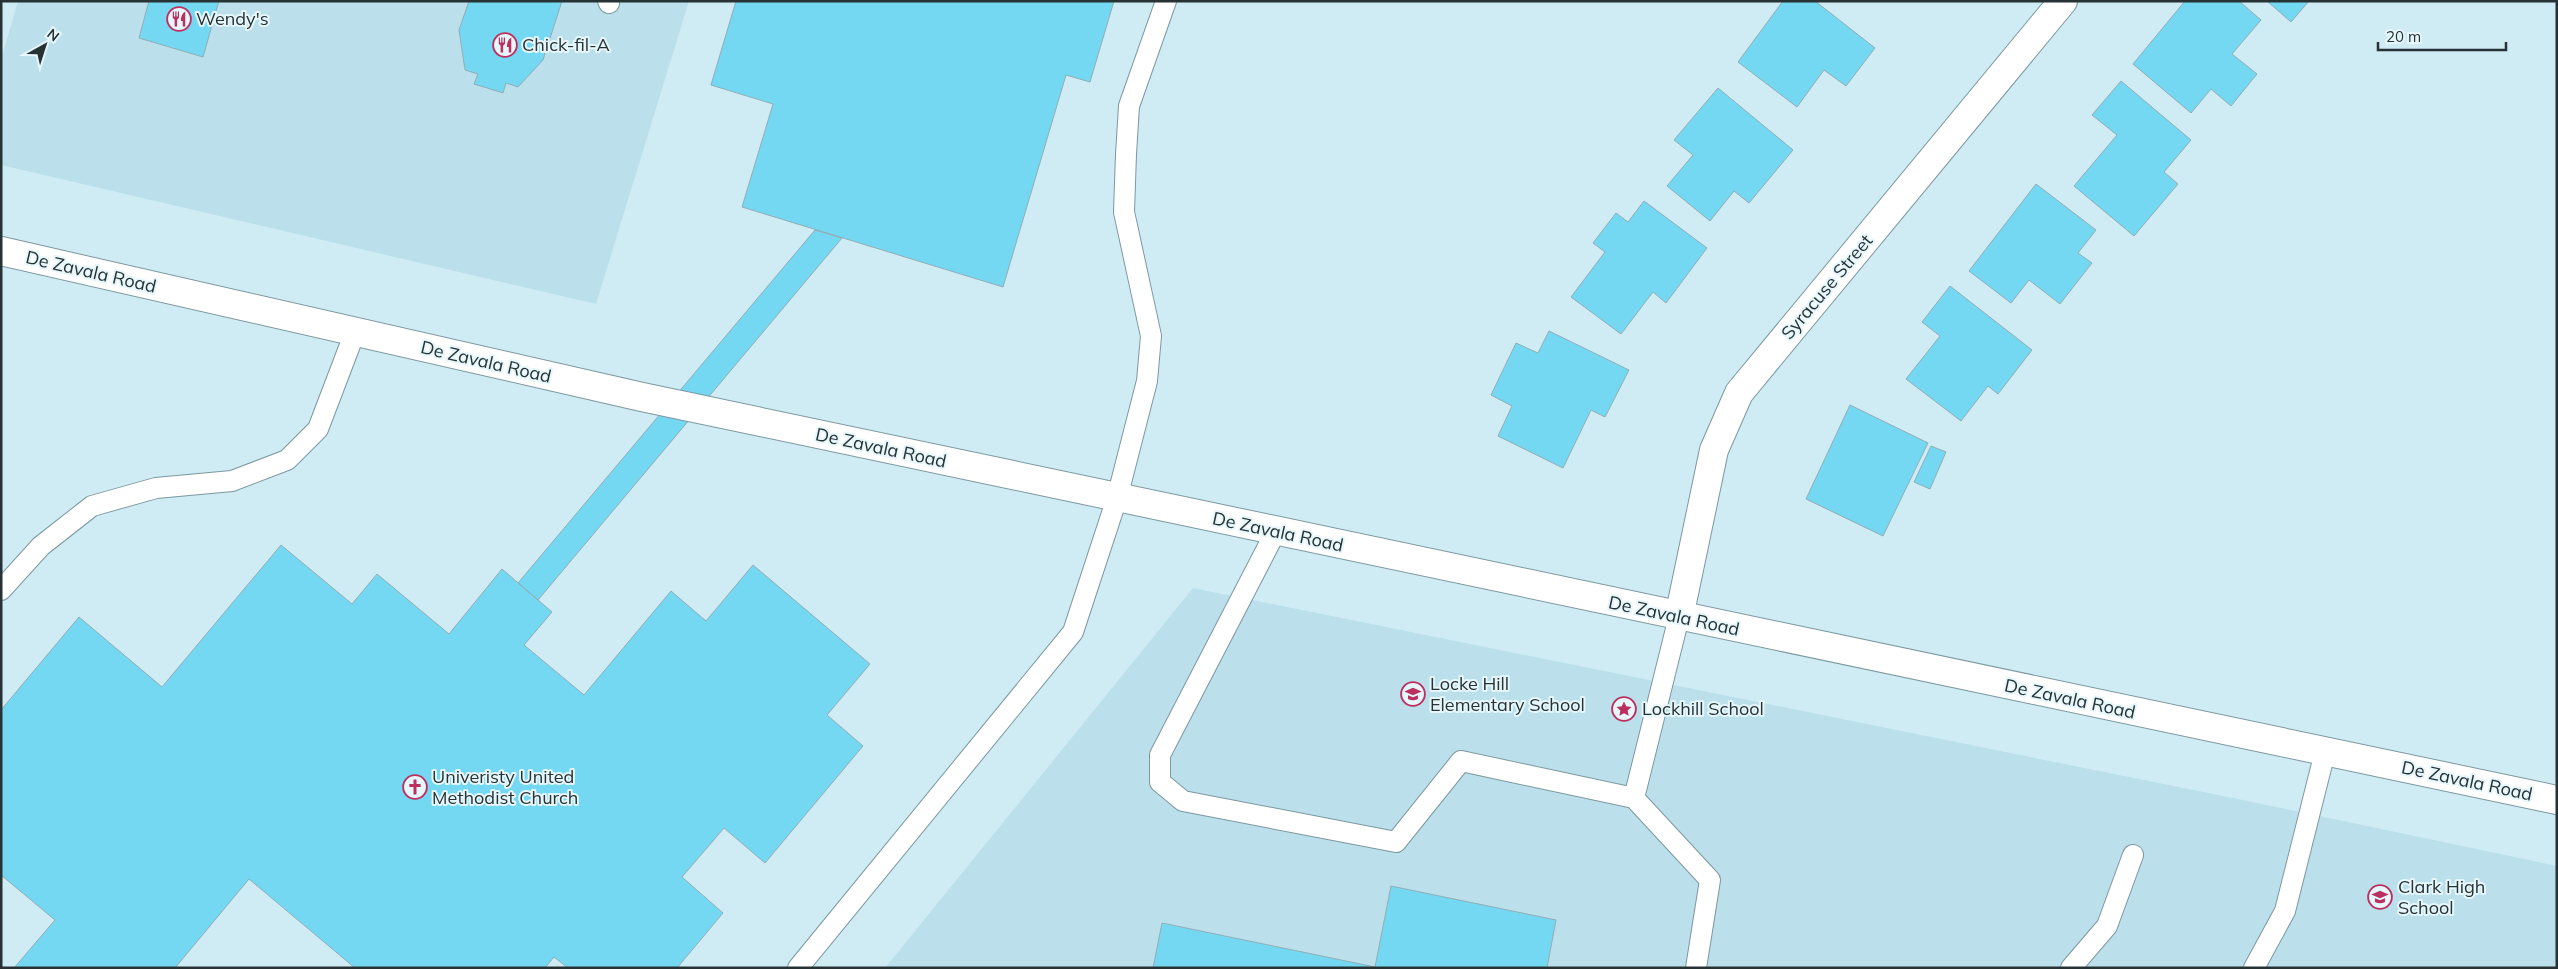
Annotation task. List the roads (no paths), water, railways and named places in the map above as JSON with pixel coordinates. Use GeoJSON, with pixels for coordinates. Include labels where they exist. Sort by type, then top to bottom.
{"type":"FeatureCollection","features":[{"type":"Feature","properties":{"kind":"main road","name":"Syracuse Street"},"geometry":{"type":"LineString","coordinates":[[1680,617],[1714,450],[1739,393],[2063,1]]}},
{"type":"Feature","properties":{"kind":"main road","name":"De Zavala Road"},"geometry":{"type":"LineString","coordinates":[[1,251],[651,400],[2557,800]]}},
{"type":"Feature","properties":{"kind":"lane"},"geometry":{"type":"LineString","coordinates":[[798,968],[1073,632],[1117,498],[1147,382],[1152,336],[1124,212],[1129,106],[1166,1]]}},
{"type":"Feature","properties":{"kind":"lane"},"geometry":{"type":"LineString","coordinates":[[1,590],[41,546],[92,506],[156,488],[232,481],[287,460],[318,429],[355,332]]}},
{"type":"Feature","properties":{"kind":"lane"},"geometry":{"type":"LineString","coordinates":[[1276,531],[1160,755],[1160,782],[1182,801],[1396,842],[1461,761],[1634,798],[1710,880],[1696,968]]}},
{"type":"Feature","properties":{"kind":"lane"},"geometry":{"type":"LineString","coordinates":[[1634,798],[1680,617]]}},
{"type":"Feature","properties":{"kind":"lane"},"geometry":{"type":"LineString","coordinates":[[2254,968],[2285,911],[2325,752]]}},
{"type":"Feature","properties":{"kind":"lane"},"geometry":{"type":"LineString","coordinates":[[2071,968],[2108,926],[2133,856]]}},
{"type":"Feature","properties":{"kind":"place","name":"Wendy's"},"geometry":{"type":"Point","coordinates":[179,19]}},
{"type":"Feature","properties":{"kind":"place","name":"Chick-fil-A"},"geometry":{"type":"Point","coordinates":[505,45]}},
{"type":"Feature","properties":{"kind":"place","name":"Locke Hill Elementary School"},"geometry":{"type":"Point","coordinates":[1413,694]}},
{"type":"Feature","properties":{"kind":"place","name":"Lockhill School"},"geometry":{"type":"Point","coordinates":[1624,709]}},
{"type":"Feature","properties":{"kind":"place","name":"Univeristy United Methodist Church"},"geometry":{"type":"Point","coordinates":[415,787]}},
{"type":"Feature","properties":{"kind":"place","name":"Clark High School"},"geometry":{"type":"Point","coordinates":[2380,897]}}]}
